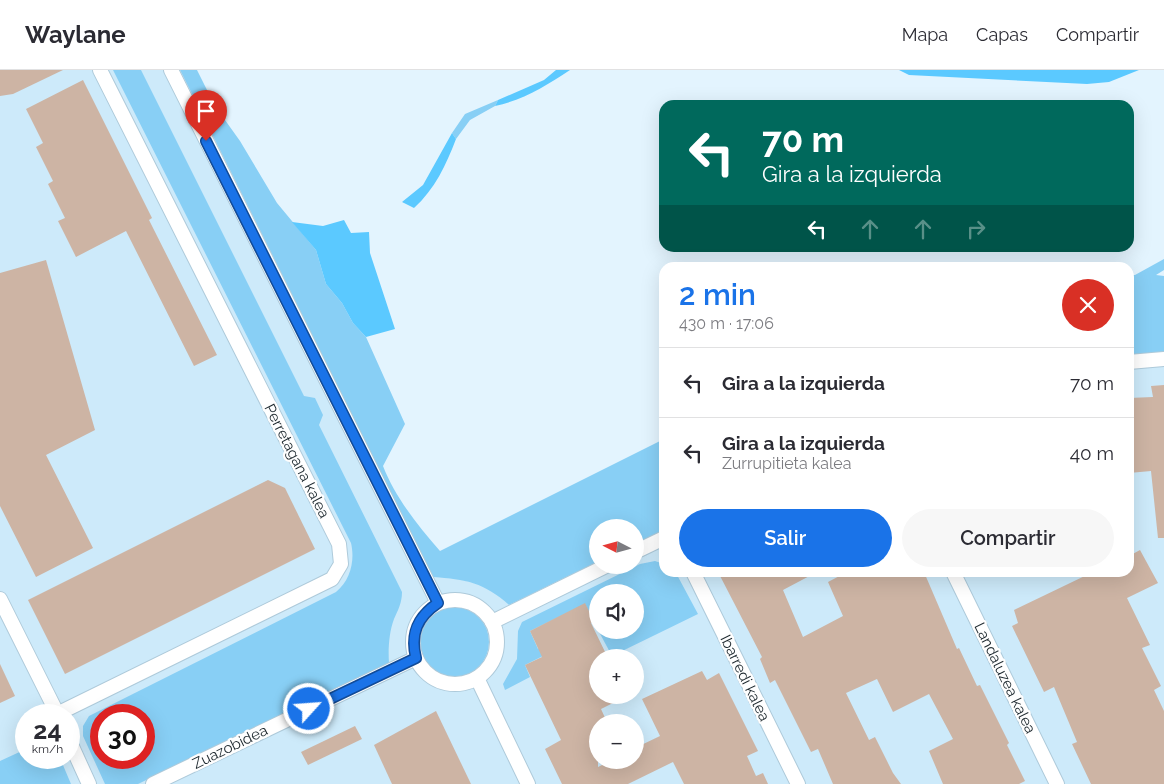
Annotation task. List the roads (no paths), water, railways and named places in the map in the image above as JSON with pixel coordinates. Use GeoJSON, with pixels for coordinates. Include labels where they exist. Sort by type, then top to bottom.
{"type":"FeatureCollection","features":[{"type":"Feature","properties":{"kind":"street","name":"Perretagana kalea"},"geometry":{"type":"LineString","coordinates":[[79,704],[332,579],[341,564],[339,544],[100,70]]}},
{"type":"Feature","properties":{"kind":"street"},"geometry":{"type":"LineString","coordinates":[[171,70],[438,603]]}},
{"type":"Feature","properties":{"kind":"street"},"geometry":{"type":"LineString","coordinates":[[1134,362],[1164,359]]}},
{"type":"Feature","properties":{"kind":"street"},"geometry":{"type":"LineString","coordinates":[[644,548],[659,540]]}},
{"type":"Feature","properties":{"kind":"street"},"geometry":{"type":"LineString","coordinates":[[492,622],[590,574]]}},
{"type":"Feature","properties":{"kind":"street","name":"Ibarredi kalea"},"geometry":{"type":"LineString","coordinates":[[695,577],[798,784]]}},
{"type":"Feature","properties":{"kind":"street","name":"Landaluzea kalea"},"geometry":{"type":"LineString","coordinates":[[955,577],[1057,784]]}},
{"type":"Feature","properties":{"kind":"street"},"geometry":{"type":"LineString","coordinates":[[0,599],[52,704]]}},
{"type":"Feature","properties":{"kind":"street"},"geometry":{"type":"LineString","coordinates":[[448,600],[469,602],[482,610],[492,622],[497,642],[496,653],[492,663],[477,678],[457,684],[442,682],[428,674],[416,658],[413,645],[414,632],[419,620],[427,610],[438,603],[448,600]]}},
{"type":"Feature","properties":{"kind":"street","name":"Zuazobidea"},"geometry":{"type":"LineString","coordinates":[[152,784],[416,658]]}},
{"type":"Feature","properties":{"kind":"street"},"geometry":{"type":"LineString","coordinates":[[477,678],[528,784]]}},
{"type":"Feature","properties":{"kind":"street"},"geometry":{"type":"LineString","coordinates":[[80,764],[89,784]]}}]}
